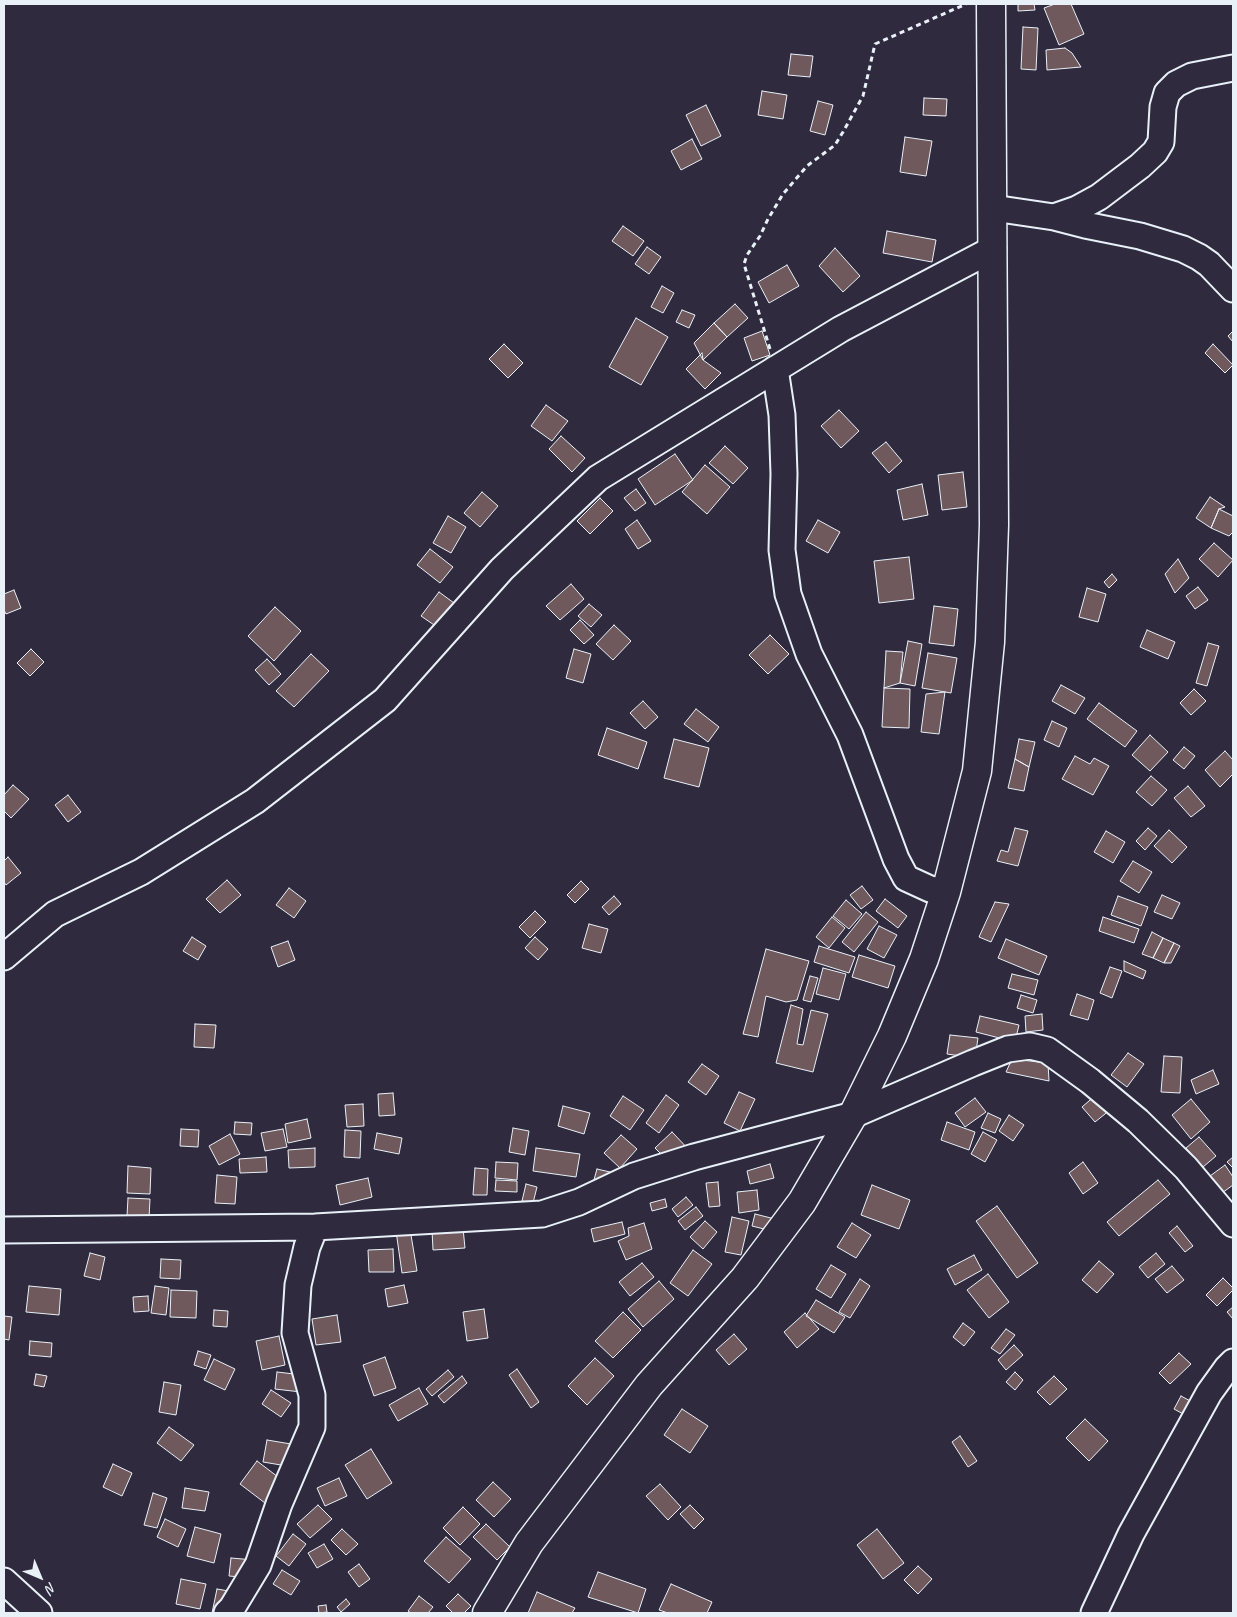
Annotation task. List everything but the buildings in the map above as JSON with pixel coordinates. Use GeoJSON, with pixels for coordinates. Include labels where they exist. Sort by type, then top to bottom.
{"type":"FeatureCollection","features":[{"type":"Feature","properties":{"kind":"main road"},"geometry":{"type":"LineString","coordinates":[[487,1613],[529,1543],[649,1385],[746,1278],[802,1202],[853,1116],[892,1036],[924,959],[946,892],[977,770],[990,642],[994,525],[990,4]]}},
{"type":"Feature","properties":{"kind":"street"},"geometry":{"type":"LineString","coordinates":[[1054,217],[1098,197],[1156,152],[1161,142],[1163,108],[1167,93],[1176,84],[1192,76],[1233,68]]}},
{"type":"Feature","properties":{"kind":"street"},"geometry":{"type":"LineString","coordinates":[[993,208],[1054,217],[1140,236],[1183,249],[1209,264],[1233,289]]}},
{"type":"Feature","properties":{"kind":"street"},"geometry":{"type":"LineString","coordinates":[[4,957],[55,914],[141,872],[255,801],[385,700],[502,569],[598,478],[841,329],[993,249]]}},
{"type":"Feature","properties":{"kind":"street"},"geometry":{"type":"LineString","coordinates":[[775,369],[782,415],[784,474],[782,550],[788,594],[809,654],[850,735],[896,859],[906,878],[930,889],[946,892]]}},
{"type":"Feature","properties":{"kind":"street"},"geometry":{"type":"LineString","coordinates":[[4,1230],[315,1227],[542,1214],[580,1202],[634,1176],[694,1157],[853,1116],[1008,1049],[1030,1046],[1047,1050],[1090,1081],[1138,1121],[1186,1168],[1233,1224]]}},
{"type":"Feature","properties":{"kind":"street"},"geometry":{"type":"LineString","coordinates":[[227,1613],[258,1565],[279,1504],[312,1427],[312,1395],[295,1333],[298,1285],[307,1247],[315,1227]]}},
{"type":"Feature","properties":{"kind":"street"},"geometry":{"type":"LineString","coordinates":[[1094,1613],[1131,1534],[1209,1393],[1233,1362]]}},
{"type":"Feature","properties":{"kind":"street"},"geometry":{"type":"LineString","coordinates":[[4,1582],[39,1613]]}},
{"type":"Feature","properties":{"kind":"path"},"geometry":{"type":"LineString","coordinates":[[775,369],[764,326],[744,264],[747,255],[760,236],[783,194],[807,166],[835,144],[843,132],[863,96],[875,44],[966,4]]}}]}
